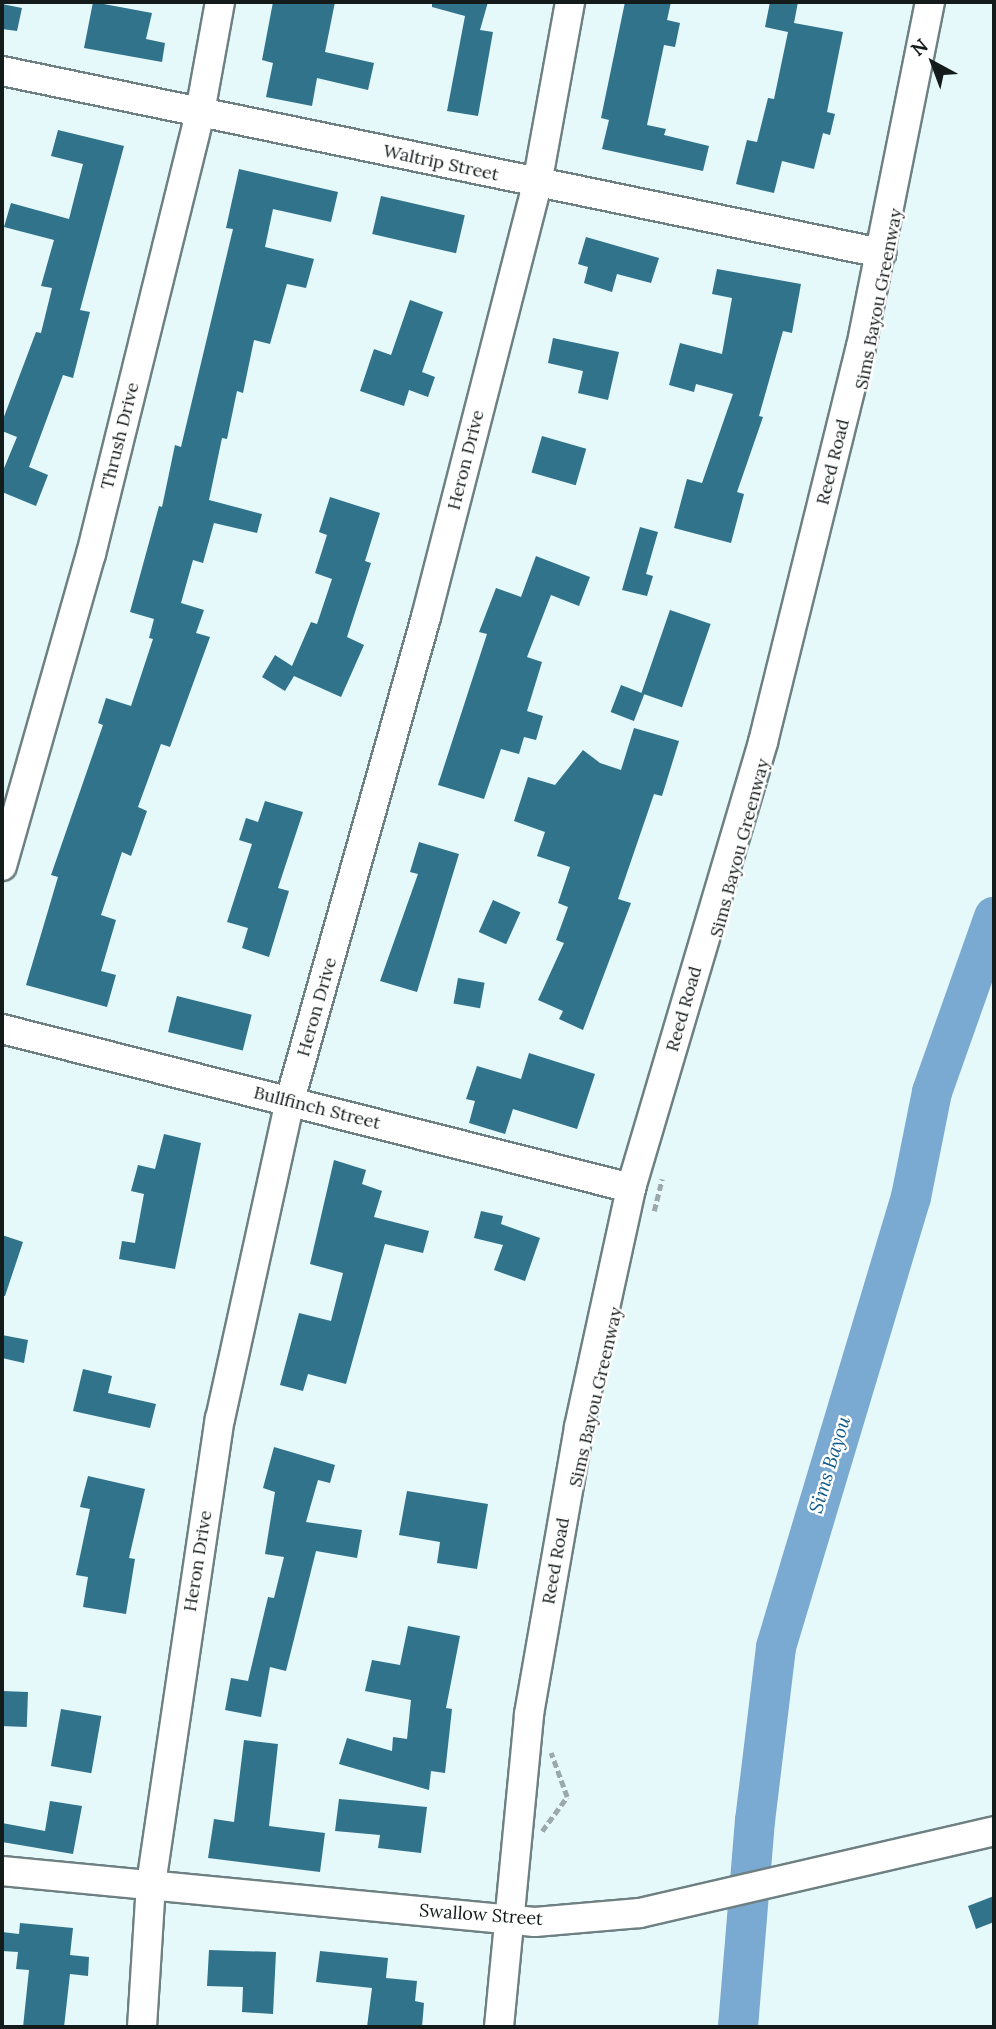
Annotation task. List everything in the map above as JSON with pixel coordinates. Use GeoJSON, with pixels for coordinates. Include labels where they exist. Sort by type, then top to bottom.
{"type":"FeatureCollection","features":[{"type":"Feature","properties":{"kind":"street","name":"Thrush Drive"},"geometry":{"type":"LineString","coordinates":[[2,866],[91,554],[200,112],[219,2]]}},
{"type":"Feature","properties":{"kind":"street","name":"Heron Drive"},"geometry":{"type":"LineString","coordinates":[[142,2027],[151,1884],[220,1419],[290,1100],[422,630],[537,184],[570,2]]}},
{"type":"Feature","properties":{"kind":"street","name":"Reed Road"},"geometry":{"type":"LineString","coordinates":[[499,2027],[507,1919],[531,1700],[579,1427],[631,1188],[763,742],[881,253],[930,2]]}},
{"type":"Feature","properties":{"kind":"street","name":"Waltrip Street"},"geometry":{"type":"LineString","coordinates":[[2,71],[537,184],[881,253]]}},
{"type":"Feature","properties":{"kind":"street","name":"Bullfinch Street"},"geometry":{"type":"LineString","coordinates":[[2,1030],[290,1100],[631,1188]]}},
{"type":"Feature","properties":{"kind":"street","name":"Swallow Street"},"geometry":{"type":"LineString","coordinates":[[2,1871],[542,1921],[640,1913],[994,1831]]}},
{"type":"Feature","properties":{"kind":"path"},"geometry":{"type":"LineString","coordinates":[[651,1224],[664,1171]]}},
{"type":"Feature","properties":{"kind":"path"},"geometry":{"type":"LineString","coordinates":[[538,1835],[567,1797],[546,1741]]}},
{"type":"Feature","properties":{"kind":"building"},"geometry":{"type":"Polygon","coordinates":[[[93,2],[152,13],[146,39],[165,43],[162,62],[84,48],[93,2]]]}},
{"type":"Feature","properties":{"kind":"building"},"geometry":{"type":"Polygon","coordinates":[[[273,2],[335,2],[325,52],[374,63],[368,90],[317,78],[312,106],[266,97],[273,63],[262,60],[273,2]]]}},
{"type":"Feature","properties":{"kind":"building"},"geometry":{"type":"Polygon","coordinates":[[[432,2],[488,2],[480,30],[493,32],[478,116],[447,111],[465,16],[432,7],[432,2]]]}},
{"type":"Feature","properties":{"kind":"building"},"geometry":{"type":"Polygon","coordinates":[[[625,2],[671,2],[667,20],[680,23],[675,47],[664,45],[647,125],[666,129],[664,135],[709,146],[703,171],[602,149],[609,120],[601,118],[625,2]]]}},
{"type":"Feature","properties":{"kind":"building"},"geometry":{"type":"Polygon","coordinates":[[[770,2],[798,2],[794,23],[843,32],[827,112],[835,114],[830,135],[823,133],[814,169],[782,161],[774,193],[736,184],[747,140],[757,142],[768,98],[774,99],[788,32],[765,27],[770,2]]]}},
{"type":"Feature","properties":{"kind":"building"},"geometry":{"type":"Polygon","coordinates":[[[2,4],[22,8],[17,31],[2,29],[2,4]]]}},
{"type":"Feature","properties":{"kind":"building"},"geometry":{"type":"Polygon","coordinates":[[[58,130],[124,146],[80,310],[90,312],[73,378],[63,375],[29,467],[48,475],[36,506],[2,492],[2,473],[17,437],[2,431],[2,422],[36,332],[41,333],[52,288],[41,286],[54,240],[4,227],[11,203],[69,219],[83,164],[51,156],[58,130]]]}},
{"type":"Feature","properties":{"kind":"building"},"geometry":{"type":"Polygon","coordinates":[[[239,169],[338,192],[331,222],[273,209],[265,247],[314,259],[306,288],[287,284],[270,344],[254,340],[243,393],[237,391],[227,439],[222,438],[209,500],[262,514],[257,533],[214,523],[203,563],[193,560],[181,603],[204,610],[196,633],[210,637],[170,747],[161,744],[138,807],[147,811],[131,856],[122,852],[101,915],[116,920],[101,971],[116,975],[107,1007],[26,985],[58,877],[51,875],[103,725],[98,723],[106,698],[131,706],[153,639],[149,638],[154,619],[130,612],[159,506],[162,507],[175,445],[181,447],[233,229],[226,228],[239,169]]]}},
{"type":"Feature","properties":{"kind":"building"},"geometry":{"type":"Polygon","coordinates":[[[381,196],[465,215],[456,253],[372,234],[381,196]]]}},
{"type":"Feature","properties":{"kind":"building"},"geometry":{"type":"Polygon","coordinates":[[[586,237],[659,258],[651,283],[617,274],[612,292],[584,283],[588,267],[578,264],[586,237]]]}},
{"type":"Feature","properties":{"kind":"building"},"geometry":{"type":"Polygon","coordinates":[[[717,269],[801,284],[792,333],[783,331],[759,416],[763,417],[737,492],[744,494],[731,543],[674,528],[687,479],[702,483],[733,394],[696,384],[694,392],[669,385],[680,343],[722,354],[732,298],[712,294],[717,269]]]}},
{"type":"Feature","properties":{"kind":"building"},"geometry":{"type":"Polygon","coordinates":[[[410,300],[443,312],[422,372],[435,377],[428,397],[409,390],[404,406],[360,391],[374,349],[391,355],[410,300]]]}},
{"type":"Feature","properties":{"kind":"building"},"geometry":{"type":"Polygon","coordinates":[[[553,338],[619,352],[608,400],[578,393],[583,371],[548,363],[553,338]]]}},
{"type":"Feature","properties":{"kind":"building"},"geometry":{"type":"Polygon","coordinates":[[[542,436],[586,449],[576,485],[532,473],[542,436]]]}},
{"type":"Feature","properties":{"kind":"building"},"geometry":{"type":"Polygon","coordinates":[[[330,497],[380,513],[365,561],[371,563],[347,637],[364,645],[341,697],[294,676],[285,691],[262,677],[275,655],[292,666],[311,622],[317,624],[332,579],[315,573],[327,535],[319,532],[330,497]]]}},
{"type":"Feature","properties":{"kind":"building"},"geometry":{"type":"Polygon","coordinates":[[[640,527],[658,532],[646,574],[653,576],[647,596],[622,590],[640,527]]]}},
{"type":"Feature","properties":{"kind":"building"},"geometry":{"type":"Polygon","coordinates":[[[536,556],[590,577],[579,606],[551,595],[527,657],[542,662],[527,711],[543,716],[536,740],[524,737],[519,754],[501,749],[484,799],[438,785],[487,634],[479,632],[496,588],[521,597],[536,556]]]}},
{"type":"Feature","properties":{"kind":"building"},"geometry":{"type":"Polygon","coordinates":[[[670,610],[711,624],[682,707],[641,693],[670,610]]]}},
{"type":"Feature","properties":{"kind":"building"},"geometry":{"type":"Polygon","coordinates":[[[621,685],[644,694],[634,721],[611,712],[621,685]]]}},
{"type":"Feature","properties":{"kind":"building"},"geometry":{"type":"Polygon","coordinates":[[[634,728],[679,741],[662,796],[654,794],[618,899],[631,903],[583,1030],[559,1019],[563,1011],[538,1000],[564,943],[556,940],[568,907],[558,903],[570,867],[537,856],[545,832],[514,821],[528,777],[555,785],[583,750],[600,763],[621,770],[634,728]]]}},
{"type":"Feature","properties":{"kind":"building"},"geometry":{"type":"Polygon","coordinates":[[[265,801],[303,812],[278,888],[289,891],[269,957],[242,948],[248,928],[227,922],[252,844],[239,840],[246,818],[258,822],[265,801]]]}},
{"type":"Feature","properties":{"kind":"building"},"geometry":{"type":"Polygon","coordinates":[[[419,842],[459,854],[417,992],[380,981],[418,874],[410,872],[419,842]]]}},
{"type":"Feature","properties":{"kind":"building"},"geometry":{"type":"Polygon","coordinates":[[[493,900],[520,912],[506,944],[479,932],[493,900]]]}},
{"type":"Feature","properties":{"kind":"building"},"geometry":{"type":"Polygon","coordinates":[[[458,978],[485,983],[480,1008],[453,1004],[458,978]]]}},
{"type":"Feature","properties":{"kind":"building"},"geometry":{"type":"Polygon","coordinates":[[[177,996],[252,1015],[243,1051],[168,1032],[177,996]]]}},
{"type":"Feature","properties":{"kind":"building"},"geometry":{"type":"Polygon","coordinates":[[[529,1053],[595,1074],[577,1129],[513,1109],[505,1134],[469,1123],[475,1101],[466,1099],[477,1066],[521,1079],[529,1053]]]}},
{"type":"Feature","properties":{"kind":"building"},"geometry":{"type":"Polygon","coordinates":[[[164,1134],[201,1143],[175,1269],[119,1259],[122,1241],[135,1243],[144,1194],[131,1191],[138,1165],[155,1169],[164,1134]]]}},
{"type":"Feature","properties":{"kind":"building"},"geometry":{"type":"Polygon","coordinates":[[[334,1160],[366,1170],[362,1184],[382,1191],[374,1217],[429,1231],[423,1253],[385,1244],[346,1384],[308,1374],[303,1391],[280,1385],[299,1313],[331,1321],[343,1273],[310,1264],[334,1160]]]}},
{"type":"Feature","properties":{"kind":"building"},"geometry":{"type":"Polygon","coordinates":[[[481,1211],[503,1216],[501,1224],[540,1238],[525,1281],[494,1270],[503,1245],[474,1238],[481,1211]]]}},
{"type":"Feature","properties":{"kind":"building"},"geometry":{"type":"Polygon","coordinates":[[[2,1235],[23,1242],[5,1296],[2,1296],[2,1235]]]}},
{"type":"Feature","properties":{"kind":"building"},"geometry":{"type":"Polygon","coordinates":[[[2,1335],[28,1340],[24,1363],[2,1358],[2,1335]]]}},
{"type":"Feature","properties":{"kind":"building"},"geometry":{"type":"Polygon","coordinates":[[[83,1369],[112,1376],[108,1393],[156,1404],[150,1428],[73,1411],[83,1369]]]}},
{"type":"Feature","properties":{"kind":"building"},"geometry":{"type":"Polygon","coordinates":[[[274,1447],[335,1465],[330,1483],[318,1480],[306,1522],[362,1530],[357,1558],[316,1551],[286,1671],[270,1667],[261,1717],[225,1710],[231,1678],[248,1681],[268,1597],[274,1598],[284,1557],[265,1554],[275,1492],[263,1488],[274,1447]]]}},
{"type":"Feature","properties":{"kind":"building"},"geometry":{"type":"Polygon","coordinates":[[[88,1476],[145,1489],[129,1558],[135,1559],[126,1614],[83,1607],[88,1577],[76,1575],[90,1509],[80,1507],[88,1476]]]}},
{"type":"Feature","properties":{"kind":"building"},"geometry":{"type":"Polygon","coordinates":[[[407,1491],[488,1504],[477,1569],[437,1563],[440,1542],[399,1535],[407,1491]]]}},
{"type":"Feature","properties":{"kind":"building"},"geometry":{"type":"Polygon","coordinates":[[[408,1626],[460,1636],[446,1708],[452,1709],[445,1773],[431,1771],[429,1790],[339,1764],[347,1738],[392,1751],[393,1737],[407,1739],[411,1700],[365,1691],[372,1660],[400,1665],[408,1626]]]}},
{"type":"Feature","properties":{"kind":"building"},"geometry":{"type":"Polygon","coordinates":[[[2,1691],[28,1692],[27,1727],[2,1726],[2,1691]]]}},
{"type":"Feature","properties":{"kind":"building"},"geometry":{"type":"Polygon","coordinates":[[[61,1709],[101,1716],[91,1773],[51,1766],[61,1709]]]}},
{"type":"Feature","properties":{"kind":"building"},"geometry":{"type":"Polygon","coordinates":[[[244,1740],[278,1744],[269,1826],[325,1833],[320,1872],[208,1858],[214,1819],[234,1822],[244,1740]]]}},
{"type":"Feature","properties":{"kind":"building"},"geometry":{"type":"Polygon","coordinates":[[[339,1799],[427,1807],[421,1853],[378,1848],[380,1835],[335,1831],[339,1799]]]}},
{"type":"Feature","properties":{"kind":"building"},"geometry":{"type":"Polygon","coordinates":[[[50,1801],[82,1806],[73,1854],[2,1842],[2,1823],[45,1831],[50,1801]]]}},
{"type":"Feature","properties":{"kind":"building"},"geometry":{"type":"Polygon","coordinates":[[[994,1896],[994,1922],[976,1929],[968,1906],[994,1896]]]}},
{"type":"Feature","properties":{"kind":"building"},"geometry":{"type":"Polygon","coordinates":[[[20,1923],[73,1928],[70,1955],[89,1957],[88,1976],[70,1974],[64,2027],[23,2027],[29,1970],[16,1969],[18,1952],[2,1951],[2,1932],[19,1934],[20,1923]]]}},
{"type":"Feature","properties":{"kind":"building"},"geometry":{"type":"Polygon","coordinates":[[[209,1950],[276,1952],[273,2014],[242,2012],[243,1987],[207,1986],[209,1950]]]}},
{"type":"Feature","properties":{"kind":"building"},"geometry":{"type":"Polygon","coordinates":[[[320,1951],[388,1958],[386,1978],[417,1981],[415,2001],[424,2003],[422,2027],[367,2027],[372,1988],[316,1982],[320,1951]]]}},
{"type":"Feature","properties":{"kind":"waterway","name":"Sims Bayou"},"geometry":{"type":"LineString","coordinates":[[738,2027],[755,1821],[776,1647],[911,1197],[932,1092],[994,917]]}}]}
